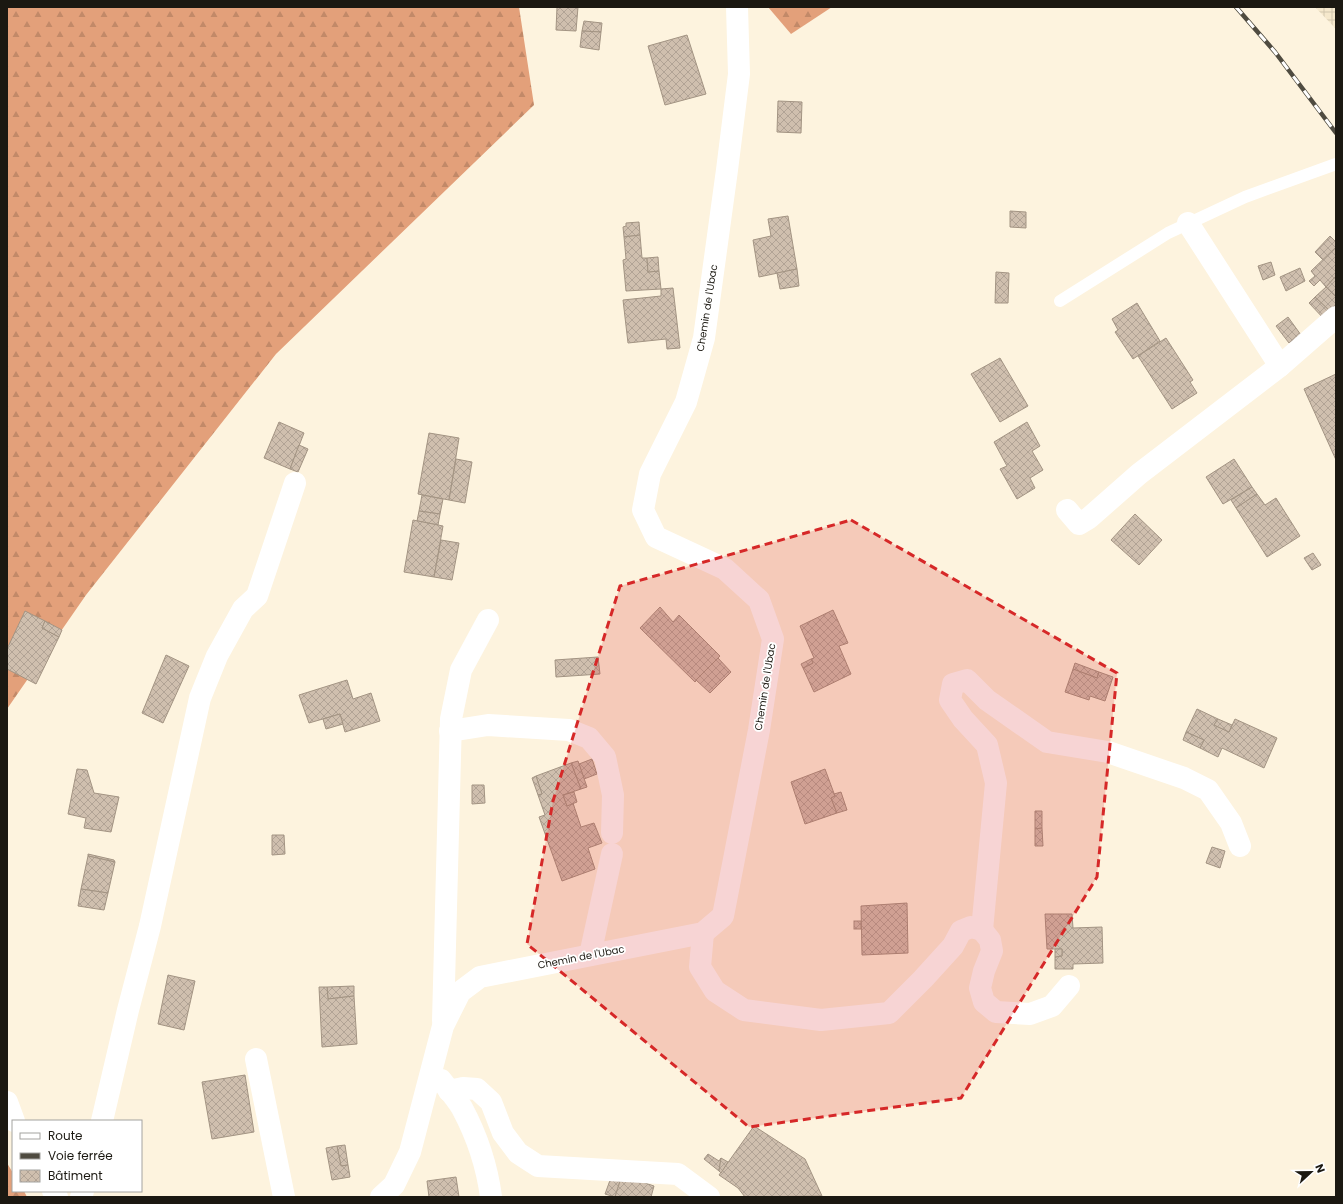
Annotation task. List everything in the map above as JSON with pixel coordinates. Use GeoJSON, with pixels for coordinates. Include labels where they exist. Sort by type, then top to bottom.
{"type":"FeatureCollection","features":[{"type":"Feature","properties":{"kind":"street","name":"Chemin de l'Ubac"},"geometry":{"type":"LineString","coordinates":[[381,1197],[394,1185],[410,1152],[442,1026],[460,992],[480,977],[702,933],[723,916],[759,730],[773,639],[759,600],[726,569],[656,537],[643,510],[650,474],[686,402],[704,338],[728,170],[739,74],[737,7]]}},
{"type":"Feature","properties":{"kind":"street"},"geometry":{"type":"LineString","coordinates":[[1188,224],[1280,366]]}},
{"type":"Feature","properties":{"kind":"street"},"geometry":{"type":"LineString","coordinates":[[1067,510],[1078,524],[1089,518],[1139,474],[1280,366],[1336,317]]}},
{"type":"Feature","properties":{"kind":"street"},"geometry":{"type":"LineString","coordinates":[[102,1120],[128,1010],[150,926],[200,698],[217,656],[243,609],[257,596],[295,483]]}},
{"type":"Feature","properties":{"kind":"street"},"geometry":{"type":"LineString","coordinates":[[442,1026],[451,719],[461,670],[488,620]]}},
{"type":"Feature","properties":{"kind":"street"},"geometry":{"type":"LineString","coordinates":[[982,930],[996,783],[987,746],[963,719],[950,700],[953,684],[967,680],[987,700],[1047,742],[1108,752],[1184,778],[1208,790],[1231,823],[1240,846]]}},
{"type":"Feature","properties":{"kind":"street"},"geometry":{"type":"LineString","coordinates":[[450,731],[488,725],[569,730],[589,738],[605,757],[613,795],[612,844],[590,955]]}},
{"type":"Feature","properties":{"kind":"street"},"geometry":{"type":"LineString","coordinates":[[702,933],[700,967],[715,991],[744,1010],[821,1020],[889,1013],[953,946],[960,931],[971,927],[982,930],[990,940],[992,951],[984,970],[980,988],[984,1002],[996,1012],[1030,1014],[1052,1006],[1069,986]]}},
{"type":"Feature","properties":{"kind":"street"},"geometry":{"type":"LineString","coordinates":[[256,1059],[284,1197]]}},
{"type":"Feature","properties":{"kind":"street"},"geometry":{"type":"LineString","coordinates":[[432,1068],[461,1107],[480,1148],[491,1197]]}},
{"type":"Feature","properties":{"kind":"street"},"geometry":{"type":"LineString","coordinates":[[448,1091],[463,1088],[477,1090],[491,1102],[503,1133],[518,1153],[538,1166],[678,1174],[709,1197]]}},
{"type":"Feature","properties":{"kind":"street"},"geometry":{"type":"LineString","coordinates":[[7,1102],[14,1120]]}},
{"type":"Feature","properties":{"kind":"lane"},"geometry":{"type":"LineString","coordinates":[[1060,301],[1168,233],[1245,197],[1336,164]]}},
{"type":"Feature","properties":{"kind":"highlighted area"},"geometry":{"type":"Polygon","coordinates":[[[851,520],[1117,673],[1097,877],[961,1098],[749,1127],[527,944],[553,801],[620,586],[851,520]]]}},
{"type":"Feature","properties":{"kind":"shaded area"},"geometry":{"type":"Polygon","coordinates":[[[1315,7],[1336,7],[1336,29],[1315,7]]]}},
{"type":"Feature","properties":{"kind":"green space"},"geometry":{"type":"Polygon","coordinates":[[[7,7],[519,7],[534,105],[276,354],[86,595],[7,709],[7,7]]]}},
{"type":"Feature","properties":{"kind":"green space"},"geometry":{"type":"Polygon","coordinates":[[[768,7],[832,7],[791,34],[768,7]]]}},
{"type":"Feature","properties":{"kind":"green space"},"geometry":{"type":"Polygon","coordinates":[[[7,1163],[12,1171],[12,1192],[24,1192],[27,1197],[7,1197],[7,1163]]]}},
{"type":"Feature","properties":{"kind":"building"},"geometry":{"type":"Polygon","coordinates":[[[557,7],[578,7],[576,31],[556,30],[557,7]]]}},
{"type":"Feature","properties":{"kind":"building"},"geometry":{"type":"Polygon","coordinates":[[[584,21],[602,23],[601,32],[582,31],[584,21]]]}},
{"type":"Feature","properties":{"kind":"building"},"geometry":{"type":"Polygon","coordinates":[[[582,31],[601,32],[599,50],[580,47],[582,31]]]}},
{"type":"Feature","properties":{"kind":"building"},"geometry":{"type":"Polygon","coordinates":[[[687,35],[706,94],[665,105],[648,46],[687,35]]]}},
{"type":"Feature","properties":{"kind":"building"},"geometry":{"type":"Polygon","coordinates":[[[778,101],[802,102],[801,133],[777,132],[778,101]]]}},
{"type":"Feature","properties":{"kind":"building"},"geometry":{"type":"Polygon","coordinates":[[[1010,211],[1026,212],[1026,228],[1010,227],[1010,211]]]}},
{"type":"Feature","properties":{"kind":"building"},"geometry":{"type":"Polygon","coordinates":[[[788,216],[797,269],[759,277],[753,240],[771,236],[768,219],[788,216]]]}},
{"type":"Feature","properties":{"kind":"building"},"geometry":{"type":"Polygon","coordinates":[[[639,222],[640,235],[624,237],[623,227],[626,226],[626,223],[639,222]]]}},
{"type":"Feature","properties":{"kind":"building"},"geometry":{"type":"Polygon","coordinates":[[[640,235],[642,258],[647,258],[648,272],[659,271],[661,289],[626,291],[623,260],[626,259],[624,237],[640,235]]]}},
{"type":"Feature","properties":{"kind":"building"},"geometry":{"type":"Polygon","coordinates":[[[1330,236],[1336,242],[1336,247],[1323,260],[1315,252],[1330,236]]]}},
{"type":"Feature","properties":{"kind":"building"},"geometry":{"type":"Polygon","coordinates":[[[1336,247],[1336,276],[1326,287],[1320,280],[1314,286],[1309,281],[1315,276],[1311,271],[1336,247]]]}},
{"type":"Feature","properties":{"kind":"building"},"geometry":{"type":"Polygon","coordinates":[[[658,257],[659,271],[648,272],[647,258],[658,257]]]}},
{"type":"Feature","properties":{"kind":"building"},"geometry":{"type":"Polygon","coordinates":[[[1271,262],[1275,275],[1263,280],[1258,266],[1271,262]]]}},
{"type":"Feature","properties":{"kind":"building"},"geometry":{"type":"Polygon","coordinates":[[[1300,268],[1305,281],[1286,291],[1280,277],[1300,268]]]}},
{"type":"Feature","properties":{"kind":"building"},"geometry":{"type":"Polygon","coordinates":[[[797,269],[799,286],[780,289],[777,273],[797,269]]]}},
{"type":"Feature","properties":{"kind":"building"},"geometry":{"type":"Polygon","coordinates":[[[996,272],[1009,273],[1008,303],[995,303],[996,272]]]}},
{"type":"Feature","properties":{"kind":"building"},"geometry":{"type":"Polygon","coordinates":[[[1336,276],[1336,297],[1326,287],[1336,276]]]}},
{"type":"Feature","properties":{"kind":"building"},"geometry":{"type":"Polygon","coordinates":[[[1326,287],[1336,297],[1336,311],[1333,314],[1315,297],[1326,287]]]}},
{"type":"Feature","properties":{"kind":"building"},"geometry":{"type":"Polygon","coordinates":[[[673,288],[680,348],[667,349],[666,339],[628,343],[623,300],[661,296],[661,289],[673,288]]]}},
{"type":"Feature","properties":{"kind":"building"},"geometry":{"type":"Polygon","coordinates":[[[1315,297],[1333,314],[1326,321],[1309,303],[1315,297]]]}},
{"type":"Feature","properties":{"kind":"building"},"geometry":{"type":"Polygon","coordinates":[[[1137,303],[1160,341],[1133,359],[1115,332],[1118,330],[1112,319],[1137,303]]]}},
{"type":"Feature","properties":{"kind":"building"},"geometry":{"type":"Polygon","coordinates":[[[1288,317],[1301,335],[1289,343],[1276,326],[1288,317]]]}},
{"type":"Feature","properties":{"kind":"building"},"geometry":{"type":"Polygon","coordinates":[[[1166,338],[1193,380],[1190,382],[1197,393],[1172,409],[1138,356],[1166,338]]]}},
{"type":"Feature","properties":{"kind":"building"},"geometry":{"type":"Polygon","coordinates":[[[1000,358],[1028,406],[1000,422],[971,374],[1000,358]]]}},
{"type":"Feature","properties":{"kind":"building"},"geometry":{"type":"Polygon","coordinates":[[[1336,374],[1336,460],[1304,389],[1336,374]]]}},
{"type":"Feature","properties":{"kind":"building"},"geometry":{"type":"Polygon","coordinates":[[[279,422],[304,433],[290,469],[264,458],[279,422]]]}},
{"type":"Feature","properties":{"kind":"building"},"geometry":{"type":"Polygon","coordinates":[[[1027,422],[1040,446],[1032,451],[1043,470],[1030,478],[1035,488],[1017,499],[1000,469],[1007,466],[994,442],[1027,422]]]}},
{"type":"Feature","properties":{"kind":"building"},"geometry":{"type":"Polygon","coordinates":[[[429,433],[459,438],[449,500],[418,494],[429,433]]]}},
{"type":"Feature","properties":{"kind":"building"},"geometry":{"type":"Polygon","coordinates":[[[299,445],[308,449],[298,472],[290,469],[299,445]]]}},
{"type":"Feature","properties":{"kind":"building"},"geometry":{"type":"Polygon","coordinates":[[[456,459],[472,462],[465,503],[449,500],[456,459]]]}},
{"type":"Feature","properties":{"kind":"building"},"geometry":{"type":"Polygon","coordinates":[[[1234,459],[1252,487],[1223,504],[1206,477],[1234,459]]]}},
{"type":"Feature","properties":{"kind":"building"},"geometry":{"type":"Polygon","coordinates":[[[1252,487],[1257,494],[1236,508],[1231,500],[1252,487]]]}},
{"type":"Feature","properties":{"kind":"building"},"geometry":{"type":"Polygon","coordinates":[[[1257,494],[1265,505],[1276,498],[1300,536],[1267,557],[1236,508],[1257,494]]]}},
{"type":"Feature","properties":{"kind":"building"},"geometry":{"type":"Polygon","coordinates":[[[422,495],[443,499],[440,514],[419,511],[422,495]]]}},
{"type":"Feature","properties":{"kind":"building"},"geometry":{"type":"Polygon","coordinates":[[[419,511],[440,514],[438,525],[417,521],[419,511]]]}},
{"type":"Feature","properties":{"kind":"building"},"geometry":{"type":"Polygon","coordinates":[[[1135,514],[1162,540],[1139,565],[1111,540],[1135,514]]]}},
{"type":"Feature","properties":{"kind":"building"},"geometry":{"type":"Polygon","coordinates":[[[413,520],[443,526],[434,577],[404,572],[413,520]]]}},
{"type":"Feature","properties":{"kind":"building"},"geometry":{"type":"Polygon","coordinates":[[[441,540],[459,543],[452,580],[434,577],[441,540]]]}},
{"type":"Feature","properties":{"kind":"building"},"geometry":{"type":"Polygon","coordinates":[[[1313,553],[1321,565],[1312,570],[1304,558],[1313,553]]]}},
{"type":"Feature","properties":{"kind":"building"},"geometry":{"type":"Polygon","coordinates":[[[660,607],[673,622],[679,615],[720,656],[695,682],[640,628],[660,607]]]}},
{"type":"Feature","properties":{"kind":"building"},"geometry":{"type":"Polygon","coordinates":[[[833,610],[848,643],[839,646],[851,674],[814,692],[803,668],[813,663],[811,659],[814,658],[800,626],[833,610]]]}},
{"type":"Feature","properties":{"kind":"building"},"geometry":{"type":"Polygon","coordinates":[[[25,611],[45,621],[42,628],[59,637],[36,684],[7,669],[7,649],[25,611]]]}},
{"type":"Feature","properties":{"kind":"building"},"geometry":{"type":"Polygon","coordinates":[[[45,621],[62,630],[59,637],[42,628],[45,621]]]}},
{"type":"Feature","properties":{"kind":"building"},"geometry":{"type":"Polygon","coordinates":[[[166,655],[189,666],[163,723],[142,713],[166,655]]]}},
{"type":"Feature","properties":{"kind":"building"},"geometry":{"type":"Polygon","coordinates":[[[598,657],[600,674],[556,677],[555,660],[598,657]]]}},
{"type":"Feature","properties":{"kind":"building"},"geometry":{"type":"Polygon","coordinates":[[[718,658],[731,672],[710,693],[696,680],[718,658]]]}},
{"type":"Feature","properties":{"kind":"building"},"geometry":{"type":"Polygon","coordinates":[[[811,659],[813,663],[803,668],[801,664],[811,659]]]}},
{"type":"Feature","properties":{"kind":"building"},"geometry":{"type":"Polygon","coordinates":[[[1075,663],[1099,672],[1097,678],[1073,669],[1075,663]]]}},
{"type":"Feature","properties":{"kind":"building"},"geometry":{"type":"Polygon","coordinates":[[[1073,669],[1097,678],[1099,672],[1113,677],[1105,701],[1090,696],[1089,700],[1065,692],[1073,669]]]}},
{"type":"Feature","properties":{"kind":"building"},"geometry":{"type":"Polygon","coordinates":[[[347,680],[353,699],[371,693],[380,721],[345,732],[340,714],[309,723],[299,695],[347,680]]]}},
{"type":"Feature","properties":{"kind":"building"},"geometry":{"type":"Polygon","coordinates":[[[1197,709],[1218,719],[1214,725],[1229,732],[1235,719],[1277,738],[1264,768],[1222,748],[1218,757],[1200,748],[1204,740],[1186,732],[1197,709]]]}},
{"type":"Feature","properties":{"kind":"building"},"geometry":{"type":"Polygon","coordinates":[[[340,714],[343,724],[326,729],[323,719],[340,714]]]}},
{"type":"Feature","properties":{"kind":"building"},"geometry":{"type":"Polygon","coordinates":[[[1218,719],[1232,725],[1229,732],[1214,725],[1218,719]]]}},
{"type":"Feature","properties":{"kind":"building"},"geometry":{"type":"Polygon","coordinates":[[[1186,732],[1204,740],[1200,748],[1183,740],[1186,732]]]}},
{"type":"Feature","properties":{"kind":"building"},"geometry":{"type":"Polygon","coordinates":[[[592,759],[597,774],[584,779],[579,764],[592,759]]]}},
{"type":"Feature","properties":{"kind":"building"},"geometry":{"type":"Polygon","coordinates":[[[578,761],[587,787],[581,789],[571,763],[578,761]]]}},
{"type":"Feature","properties":{"kind":"building"},"geometry":{"type":"Polygon","coordinates":[[[571,763],[581,789],[563,795],[567,806],[573,803],[581,827],[594,823],[602,843],[588,848],[595,869],[562,881],[539,817],[545,815],[538,795],[542,794],[536,776],[571,763]]]}},
{"type":"Feature","properties":{"kind":"building"},"geometry":{"type":"Polygon","coordinates":[[[77,769],[87,770],[94,793],[119,797],[111,832],[84,828],[86,818],[68,814],[77,769]]]}},
{"type":"Feature","properties":{"kind":"building"},"geometry":{"type":"Polygon","coordinates":[[[825,769],[835,796],[831,798],[837,813],[805,824],[791,782],[825,769]]]}},
{"type":"Feature","properties":{"kind":"building"},"geometry":{"type":"Polygon","coordinates":[[[536,776],[542,794],[538,795],[532,778],[536,776]]]}},
{"type":"Feature","properties":{"kind":"building"},"geometry":{"type":"Polygon","coordinates":[[[472,785],[484,785],[485,803],[472,804],[472,785]]]}},
{"type":"Feature","properties":{"kind":"building"},"geometry":{"type":"Polygon","coordinates":[[[574,792],[577,802],[567,806],[563,795],[574,792]]]}},
{"type":"Feature","properties":{"kind":"building"},"geometry":{"type":"Polygon","coordinates":[[[841,792],[847,810],[837,813],[831,798],[835,796],[834,794],[841,792]]]}},
{"type":"Feature","properties":{"kind":"building"},"geometry":{"type":"Polygon","coordinates":[[[1035,811],[1042,811],[1042,828],[1035,829],[1035,811]]]}},
{"type":"Feature","properties":{"kind":"building"},"geometry":{"type":"Polygon","coordinates":[[[1042,828],[1043,846],[1035,846],[1035,829],[1042,828]]]}},
{"type":"Feature","properties":{"kind":"building"},"geometry":{"type":"Polygon","coordinates":[[[272,835],[284,835],[285,854],[272,855],[272,835]]]}},
{"type":"Feature","properties":{"kind":"building"},"geometry":{"type":"Polygon","coordinates":[[[1212,847],[1225,851],[1220,868],[1206,863],[1212,847]]]}},
{"type":"Feature","properties":{"kind":"building"},"geometry":{"type":"Polygon","coordinates":[[[88,854],[114,860],[115,862],[88,856],[88,854]]]}},
{"type":"Feature","properties":{"kind":"building"},"geometry":{"type":"Polygon","coordinates":[[[88,856],[115,862],[108,893],[81,889],[88,856]]]}},
{"type":"Feature","properties":{"kind":"building"},"geometry":{"type":"Polygon","coordinates":[[[81,889],[108,893],[104,910],[78,906],[81,889]]]}},
{"type":"Feature","properties":{"kind":"building"},"geometry":{"type":"Polygon","coordinates":[[[907,903],[908,953],[862,955],[861,906],[907,903]]]}},
{"type":"Feature","properties":{"kind":"building"},"geometry":{"type":"Polygon","coordinates":[[[1045,914],[1072,914],[1073,928],[1102,927],[1103,963],[1073,964],[1073,969],[1055,969],[1055,957],[1062,956],[1062,949],[1047,949],[1045,914]]]}},
{"type":"Feature","properties":{"kind":"building"},"geometry":{"type":"Polygon","coordinates":[[[854,921],[861,921],[861,929],[854,929],[854,921]]]}},
{"type":"Feature","properties":{"kind":"building"},"geometry":{"type":"Polygon","coordinates":[[[1055,949],[1062,949],[1062,956],[1055,957],[1055,949]]]}},
{"type":"Feature","properties":{"kind":"building"},"geometry":{"type":"Polygon","coordinates":[[[168,975],[195,981],[184,1030],[158,1024],[168,975]]]}},
{"type":"Feature","properties":{"kind":"building"},"geometry":{"type":"Polygon","coordinates":[[[354,986],[354,996],[328,999],[327,987],[354,986]]]}},
{"type":"Feature","properties":{"kind":"building"},"geometry":{"type":"Polygon","coordinates":[[[319,987],[327,987],[328,999],[354,996],[357,1044],[322,1047],[319,987]]]}},
{"type":"Feature","properties":{"kind":"building"},"geometry":{"type":"Polygon","coordinates":[[[245,1075],[254,1132],[212,1139],[202,1082],[245,1075]]]}},
{"type":"Feature","properties":{"kind":"building"},"geometry":{"type":"Polygon","coordinates":[[[754,1126],[805,1159],[822,1196],[745,1197],[738,1188],[719,1175],[754,1126]]]}},
{"type":"Feature","properties":{"kind":"building"},"geometry":{"type":"Polygon","coordinates":[[[345,1145],[348,1165],[341,1166],[337,1146],[345,1145]]]}},
{"type":"Feature","properties":{"kind":"building"},"geometry":{"type":"Polygon","coordinates":[[[337,1146],[341,1166],[348,1165],[350,1177],[332,1180],[326,1148],[337,1146]]]}},
{"type":"Feature","properties":{"kind":"building"},"geometry":{"type":"Polygon","coordinates":[[[708,1154],[719,1161],[721,1158],[719,1171],[704,1159],[708,1154]]]}},
{"type":"Feature","properties":{"kind":"building"},"geometry":{"type":"Polygon","coordinates":[[[721,1158],[728,1162],[721,1173],[719,1171],[721,1158]]]}},
{"type":"Feature","properties":{"kind":"building"},"geometry":{"type":"Polygon","coordinates":[[[613,1172],[622,1175],[615,1197],[605,1194],[613,1172]]]}},
{"type":"Feature","properties":{"kind":"building"},"geometry":{"type":"Polygon","coordinates":[[[622,1175],[654,1186],[651,1197],[615,1197],[622,1175]]]}},
{"type":"Feature","properties":{"kind":"building"},"geometry":{"type":"Polygon","coordinates":[[[456,1177],[459,1197],[429,1197],[427,1181],[456,1177]]]}},
{"type":"Feature","properties":{"kind":"railway"},"geometry":{"type":"LineString","coordinates":[[1236,7],[1275,52],[1336,133]]}}]}
